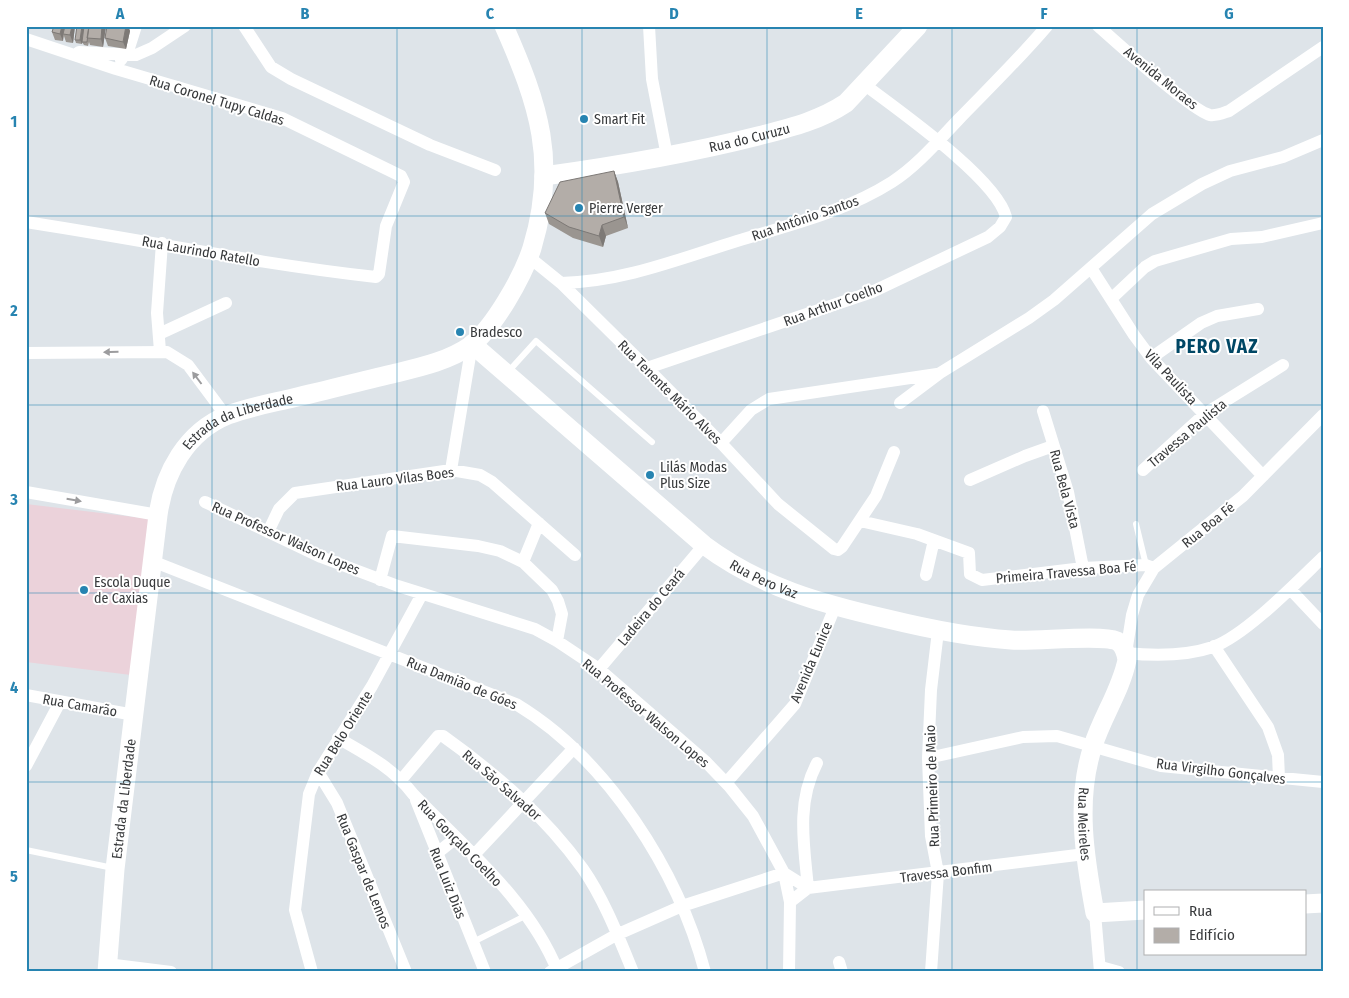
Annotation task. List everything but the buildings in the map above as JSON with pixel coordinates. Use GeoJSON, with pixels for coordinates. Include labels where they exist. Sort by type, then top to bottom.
{"type":"FeatureCollection","features":[{"type":"Feature","properties":{"kind":"main road","name":"Estrada da Liberdade"},"geometry":{"type":"LineString","coordinates":[[107,968],[114,868],[158,515],[165,482],[181,452],[200,432],[226,416],[425,366],[458,353],[472,344],[485,331],[520,278],[529,257],[540,218],[544,176],[544,147],[534,100],[504,26]]}},
{"type":"Feature","properties":{"kind":"main road","name":"Rua do Curuzu"},"geometry":{"type":"LineString","coordinates":[[544,176],[667,156],[742,140],[814,120],[832,112],[865,85],[918,26]]}},
{"type":"Feature","properties":{"kind":"main road","name":"Rua Pero Vaz"},"geometry":{"type":"LineString","coordinates":[[472,344],[704,545],[729,563],[758,578],[792,594],[835,607],[938,631],[1014,640],[1113,640],[1119,642],[1126,653]]}},
{"type":"Feature","properties":{"kind":"main road","name":"Rua Meireles"},"geometry":{"type":"LineString","coordinates":[[1095,913],[1085,854],[1084,805],[1092,747],[1126,668],[1126,653]]}},
{"type":"Feature","properties":{"kind":"main road"},"geometry":{"type":"LineString","coordinates":[[1306,904],[1323,903]]}},
{"type":"Feature","properties":{"kind":"main road"},"geometry":{"type":"LineString","coordinates":[[1095,913],[1144,910]]}},
{"type":"Feature","properties":{"kind":"street"},"geometry":{"type":"LineString","coordinates":[[116,69],[130,48],[136,26]]}},
{"type":"Feature","properties":{"kind":"street"},"geometry":{"type":"LineString","coordinates":[[61,51],[136,56],[185,26]]}},
{"type":"Feature","properties":{"kind":"street"},"geometry":{"type":"LineString","coordinates":[[244,26],[271,66],[291,80],[430,145],[495,170]]}},
{"type":"Feature","properties":{"kind":"street"},"geometry":{"type":"LineString","coordinates":[[649,26],[652,80],[667,156]]}},
{"type":"Feature","properties":{"kind":"street","name":"Rua Antônio Santos"},"geometry":{"type":"LineString","coordinates":[[561,283],[583,283],[622,276],[821,215],[868,196],[893,181],[938,141],[1047,26]]}},
{"type":"Feature","properties":{"kind":"street","name":"Avenida Moraes"},"geometry":{"type":"LineString","coordinates":[[1098,26],[1190,104],[1209,115],[1217,115],[1229,111],[1323,47]]}},
{"type":"Feature","properties":{"kind":"street","name":"Rua Coronel Tupy Caldas"},"geometry":{"type":"LineString","coordinates":[[26,39],[116,69],[282,118],[401,176],[404,182],[386,226],[379,274],[376,277]]}},
{"type":"Feature","properties":{"kind":"street"},"geometry":{"type":"LineString","coordinates":[[865,85],[938,141]]}},
{"type":"Feature","properties":{"kind":"street"},"geometry":{"type":"LineString","coordinates":[[900,403],[940,373],[1029,318],[1091,268],[1152,214],[1202,184],[1230,171],[1283,157],[1323,140]]}},
{"type":"Feature","properties":{"kind":"street","name":"Rua Arthur Coelho"},"geometry":{"type":"LineString","coordinates":[[646,368],[872,292],[988,237],[1000,227],[1006,218],[1000,201],[973,172],[938,141]]}},
{"type":"Feature","properties":{"kind":"street","name":"Rua Laurindo Ratello"},"geometry":{"type":"LineString","coordinates":[[26,222],[162,243],[288,267],[376,277]]}},
{"type":"Feature","properties":{"kind":"street"},"geometry":{"type":"LineString","coordinates":[[1111,298],[1145,267],[1155,261],[1222,241],[1262,237],[1323,223]]}},
{"type":"Feature","properties":{"kind":"street"},"geometry":{"type":"LineString","coordinates":[[160,351],[158,280],[162,243]]}},
{"type":"Feature","properties":{"kind":"street","name":"Rua Tenente Mário Alves"},"geometry":{"type":"LineString","coordinates":[[529,257],[561,283],[721,443],[778,504],[808,530],[838,550],[860,521]]}},
{"type":"Feature","properties":{"kind":"street","name":"Vila Paulista"},"geometry":{"type":"LineString","coordinates":[[1091,268],[1134,335],[1152,358],[1206,413],[1263,476]]}},
{"type":"Feature","properties":{"kind":"street"},"geometry":{"type":"LineString","coordinates":[[159,334],[226,303]]}},
{"type":"Feature","properties":{"kind":"street"},"geometry":{"type":"LineString","coordinates":[[1152,358],[1201,323],[1217,316],[1258,309]]}},
{"type":"Feature","properties":{"kind":"street"},"geometry":{"type":"LineString","coordinates":[[451,470],[472,344]]}},
{"type":"Feature","properties":{"kind":"street"},"geometry":{"type":"LineString","coordinates":[[26,353],[160,351],[175,355],[188,365],[226,416]]}},
{"type":"Feature","properties":{"kind":"street","name":"Travessa Paulista"},"geometry":{"type":"LineString","coordinates":[[1143,470],[1206,413],[1283,365]]}},
{"type":"Feature","properties":{"kind":"street"},"geometry":{"type":"LineString","coordinates":[[721,443],[751,410],[769,400],[940,373]]}},
{"type":"Feature","properties":{"kind":"street","name":"Rua Bela Vista"},"geometry":{"type":"LineString","coordinates":[[1043,411],[1068,492],[1083,568]]}},
{"type":"Feature","properties":{"kind":"street","name":"Rua Boa Fé"},"geometry":{"type":"LineString","coordinates":[[1126,653],[1132,615],[1150,566],[1215,520],[1263,476],[1323,415]]}},
{"type":"Feature","properties":{"kind":"street"},"geometry":{"type":"LineString","coordinates":[[970,480],[1053,446]]}},
{"type":"Feature","properties":{"kind":"street"},"geometry":{"type":"LineString","coordinates":[[894,452],[876,496],[860,521],[934,540],[926,575]]}},
{"type":"Feature","properties":{"kind":"street","name":"Rua Lauro Vilas Boes"},"geometry":{"type":"LineString","coordinates":[[268,532],[279,509],[287,498],[296,492],[451,470],[480,475],[492,482],[575,554]]}},
{"type":"Feature","properties":{"kind":"street"},"geometry":{"type":"LineString","coordinates":[[26,492],[158,515]]}},
{"type":"Feature","properties":{"kind":"street","name":"Rua Professor Walson Lopes"},"geometry":{"type":"LineString","coordinates":[[205,502],[321,557],[380,580],[535,629],[558,641],[599,669],[704,761],[726,783],[752,816],[784,873],[790,902],[789,972]]}},
{"type":"Feature","properties":{"kind":"street"},"geometry":{"type":"LineString","coordinates":[[523,562],[539,523]]}},
{"type":"Feature","properties":{"kind":"street"},"geometry":{"type":"LineString","coordinates":[[380,580],[390,539],[396,535],[478,546],[500,551],[523,562],[552,590],[562,614],[558,641]]}},
{"type":"Feature","properties":{"kind":"street","name":"Primeira Travessa Boa Fé"},"geometry":{"type":"LineString","coordinates":[[934,540],[970,553],[970,574],[982,580],[1083,568],[1150,566]]}},
{"type":"Feature","properties":{"kind":"street","name":"Ladeira do Ceará"},"geometry":{"type":"LineString","coordinates":[[599,669],[704,545]]}},
{"type":"Feature","properties":{"kind":"street"},"geometry":{"type":"LineString","coordinates":[[1126,653],[1174,654],[1214,646],[1254,620],[1323,557]]}},
{"type":"Feature","properties":{"kind":"street","name":"Rua Damião de Góes"},"geometry":{"type":"LineString","coordinates":[[152,561],[516,704],[535,715],[574,748],[640,828],[682,906],[705,972]]}},
{"type":"Feature","properties":{"kind":"street"},"geometry":{"type":"LineString","coordinates":[[1290,589],[1323,624]]}},
{"type":"Feature","properties":{"kind":"street","name":"Rua Belo Oriente"},"geometry":{"type":"LineString","coordinates":[[312,972],[295,910],[309,794],[318,772],[390,654],[422,594]]}},
{"type":"Feature","properties":{"kind":"street","name":"Avenida Eunice"},"geometry":{"type":"LineString","coordinates":[[726,783],[795,704],[835,607]]}},
{"type":"Feature","properties":{"kind":"street","name":"Rua Primeiro de Maio"},"geometry":{"type":"LineString","coordinates":[[931,972],[938,873],[931,836],[928,758],[931,690],[938,631]]}},
{"type":"Feature","properties":{"kind":"street"},"geometry":{"type":"LineString","coordinates":[[1214,646],[1268,727],[1278,755],[1279,778]]}},
{"type":"Feature","properties":{"kind":"street","name":"Rua Camarão"},"geometry":{"type":"LineString","coordinates":[[26,695],[134,715]]}},
{"type":"Feature","properties":{"kind":"street"},"geometry":{"type":"LineString","coordinates":[[26,766],[60,702]]}},
{"type":"Feature","properties":{"kind":"street","name":"Rua São Salvador"},"geometry":{"type":"LineString","coordinates":[[402,779],[438,736],[443,736],[524,800],[584,870],[633,972]]}},
{"type":"Feature","properties":{"kind":"street","name":"Rua Virgilho Gonçalves"},"geometry":{"type":"LineString","coordinates":[[928,758],[1038,736],[1057,736],[1161,766],[1323,782]]}},
{"type":"Feature","properties":{"kind":"street","name":"Rua Gonçalo Coelho"},"geometry":{"type":"LineString","coordinates":[[338,738],[375,759],[402,779],[413,794],[527,915],[555,970]]}},
{"type":"Feature","properties":{"kind":"street"},"geometry":{"type":"LineString","coordinates":[[473,856],[574,748]]}},
{"type":"Feature","properties":{"kind":"street"},"geometry":{"type":"LineString","coordinates":[[808,888],[802,822],[803,805],[806,790],[817,763]]}},
{"type":"Feature","properties":{"kind":"street","name":"Rua Gaspar de Lemos"},"geometry":{"type":"LineString","coordinates":[[318,772],[337,803],[406,972]]}},
{"type":"Feature","properties":{"kind":"street","name":"Rua Luiz Dias"},"geometry":{"type":"LineString","coordinates":[[413,794],[485,972]]}},
{"type":"Feature","properties":{"kind":"street"},"geometry":{"type":"LineString","coordinates":[[436,854],[456,838]]}},
{"type":"Feature","properties":{"kind":"street","name":"Travessa Bonfim"},"geometry":{"type":"LineString","coordinates":[[808,888],[1085,854]]}},
{"type":"Feature","properties":{"kind":"street"},"geometry":{"type":"LineString","coordinates":[[555,970],[616,935],[682,906],[784,873],[808,888]]}},
{"type":"Feature","properties":{"kind":"street"},"geometry":{"type":"LineString","coordinates":[[790,902],[808,888]]}},
{"type":"Feature","properties":{"kind":"street","name":"Rua Meireles"},"geometry":{"type":"LineString","coordinates":[[1095,913],[1101,970]]}},
{"type":"Feature","properties":{"kind":"street"},"geometry":{"type":"LineString","coordinates":[[107,968],[171,972]]}},
{"type":"Feature","properties":{"kind":"street"},"geometry":{"type":"LineString","coordinates":[[1101,970],[1119,972]]}},
{"type":"Feature","properties":{"kind":"lane"},"geometry":{"type":"LineString","coordinates":[[506,374],[536,341],[652,442]]}},
{"type":"Feature","properties":{"kind":"lane"},"geometry":{"type":"LineString","coordinates":[[1136,524],[1150,566]]}},
{"type":"Feature","properties":{"kind":"lane"},"geometry":{"type":"LineString","coordinates":[[26,850],[114,868]]}},
{"type":"Feature","properties":{"kind":"lane"},"geometry":{"type":"LineString","coordinates":[[472,942],[527,915]]}},
{"type":"Feature","properties":{"kind":"shaded area","name":"Escola Duque de Caxias"},"geometry":{"type":"Polygon","coordinates":[[[26,504],[151,519],[131,675],[26,662],[26,504]]]}},
{"type":"Feature","properties":{"kind":"place","name":"Smart Fit"},"geometry":{"type":"Point","coordinates":[584,119]}},
{"type":"Feature","properties":{"kind":"place","name":"Pierre Verger"},"geometry":{"type":"Point","coordinates":[579,208]}},
{"type":"Feature","properties":{"kind":"place","name":"Bradesco"},"geometry":{"type":"Point","coordinates":[460,332]}},
{"type":"Feature","properties":{"kind":"place","name":"Lilás Modas Plus Size"},"geometry":{"type":"Point","coordinates":[650,475]}},
{"type":"Feature","properties":{"kind":"place","name":"Escola Duque de Caxias"},"geometry":{"type":"Point","coordinates":[84,590]}},
{"type":"Feature","properties":{"kind":"district","name":"PERO VAZ"},"geometry":{"type":"Point","coordinates":[1217,346]}}]}
